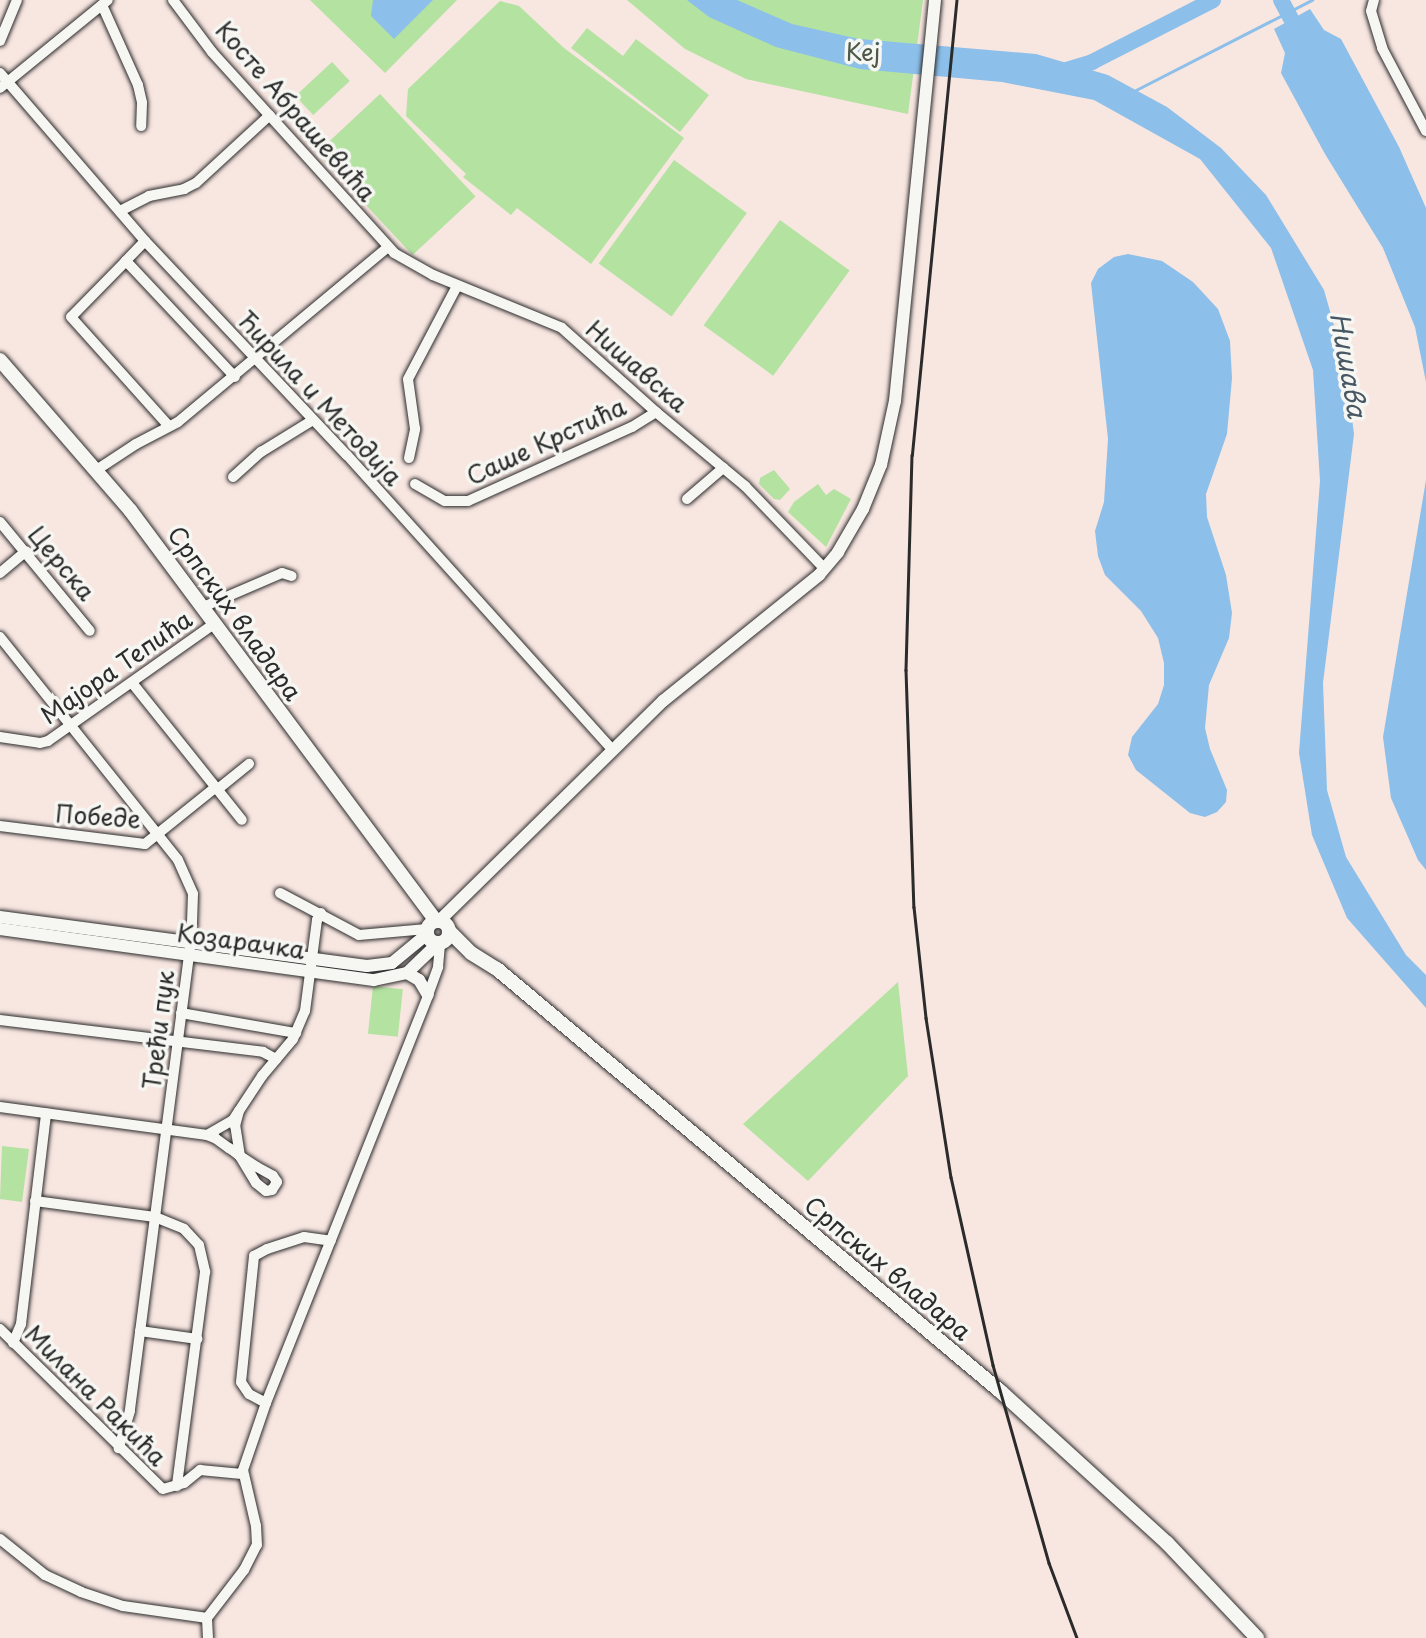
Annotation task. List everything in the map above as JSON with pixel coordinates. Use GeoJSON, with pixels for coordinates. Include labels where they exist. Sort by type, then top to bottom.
{"type":"FeatureCollection","features":[{"type":"Feature","properties":{"kind":"main road","name":"Српских владара"},"geometry":{"type":"LineString","coordinates":[[0,360],[98,470],[215,623],[451,947],[471,953],[497,969],[1000,1391],[1167,1543],[1257,1638]]}},
{"type":"Feature","properties":{"kind":"street"},"geometry":{"type":"LineString","coordinates":[[0,41],[17,0]]}},
{"type":"Feature","properties":{"kind":"street","name":"Косте Абрашевића"},"geometry":{"type":"LineString","coordinates":[[173,0],[212,52],[388,247]]}},
{"type":"Feature","properties":{"kind":"street"},"geometry":{"type":"LineString","coordinates":[[428,995],[419,980],[407,973],[456,907],[663,701],[804,589],[846,540],[873,487],[889,436],[895,401],[935,0]]}},
{"type":"Feature","properties":{"kind":"street"},"geometry":{"type":"LineString","coordinates":[[1374,0],[1371,10],[1382,48],[1426,131]]}},
{"type":"Feature","properties":{"kind":"street"},"geometry":{"type":"LineString","coordinates":[[4,85],[105,3],[138,85],[142,103],[141,126]]}},
{"type":"Feature","properties":{"kind":"street","name":"Ћирила и Методија"},"geometry":{"type":"LineString","coordinates":[[0,73],[4,85],[120,211],[145,242],[254,360],[313,419],[613,750]]}},
{"type":"Feature","properties":{"kind":"street"},"geometry":{"type":"LineString","coordinates":[[120,211],[149,196],[184,189],[196,183],[270,114]]}},
{"type":"Feature","properties":{"kind":"street"},"geometry":{"type":"LineString","coordinates":[[145,242],[71,317],[168,425]]}},
{"type":"Feature","properties":{"kind":"street"},"geometry":{"type":"LineString","coordinates":[[98,470],[168,425],[178,422],[388,247]]}},
{"type":"Feature","properties":{"kind":"street","name":"Нишавска"},"geometry":{"type":"LineString","coordinates":[[388,247],[407,263],[562,328],[656,412],[746,486],[824,568]]}},
{"type":"Feature","properties":{"kind":"street"},"geometry":{"type":"LineString","coordinates":[[126,261],[235,377]]}},
{"type":"Feature","properties":{"kind":"street"},"geometry":{"type":"LineString","coordinates":[[410,458],[415,429],[408,379],[457,286]]}},
{"type":"Feature","properties":{"kind":"street","name":"Саше Крстића"},"geometry":{"type":"LineString","coordinates":[[415,484],[445,501],[468,501],[632,427],[656,412]]}},
{"type":"Feature","properties":{"kind":"street"},"geometry":{"type":"LineString","coordinates":[[233,477],[261,452],[313,419]]}},
{"type":"Feature","properties":{"kind":"street"},"geometry":{"type":"LineString","coordinates":[[687,499],[723,468]]}},
{"type":"Feature","properties":{"kind":"street","name":"Церска"},"geometry":{"type":"LineString","coordinates":[[0,522],[90,631]]}},
{"type":"Feature","properties":{"kind":"street"},"geometry":{"type":"LineString","coordinates":[[0,573],[26,551]]}},
{"type":"Feature","properties":{"kind":"street"},"geometry":{"type":"LineString","coordinates":[[202,607],[282,573],[292,576]]}},
{"type":"Feature","properties":{"kind":"street","name":"Мајора Тепића"},"geometry":{"type":"LineString","coordinates":[[0,737],[45,742],[133,684],[215,623]]}},
{"type":"Feature","properties":{"kind":"street","name":"Трећи пук"},"geometry":{"type":"LineString","coordinates":[[0,637],[178,860],[190,884],[194,905],[129,1423],[119,1448]]}},
{"type":"Feature","properties":{"kind":"street"},"geometry":{"type":"LineString","coordinates":[[133,684],[242,820]]}},
{"type":"Feature","properties":{"kind":"street","name":"Победе"},"geometry":{"type":"LineString","coordinates":[[0,827],[142,844],[249,764]]}},
{"type":"Feature","properties":{"kind":"street"},"geometry":{"type":"LineString","coordinates":[[280,893],[359,935],[438,932]]}},
{"type":"Feature","properties":{"kind":"street"},"geometry":{"type":"LineString","coordinates":[[207,1135],[233,1120],[296,1033],[305,1011],[311,957],[321,913]]}},
{"type":"Feature","properties":{"kind":"street","name":"Козарачка"},"geometry":{"type":"LineString","coordinates":[[0,917],[28,927]]}},
{"type":"Feature","properties":{"kind":"street","name":"Козарачка"},"geometry":{"type":"LineString","coordinates":[[0,929],[28,927],[190,948],[311,957],[368,966],[388,964],[438,932]]}},
{"type":"Feature","properties":{"kind":"street"},"geometry":{"type":"LineString","coordinates":[[208,1638],[207,1618],[244,1570],[257,1545],[256,1526],[242,1474],[266,1403],[428,995],[438,967],[438,932]]}},
{"type":"Feature","properties":{"kind":"street","name":"Козарачка"},"geometry":{"type":"LineString","coordinates":[[190,948],[310,972],[374,980],[407,973]]}},
{"type":"Feature","properties":{"kind":"street"},"geometry":{"type":"LineString","coordinates":[[181,1013],[296,1033]]}},
{"type":"Feature","properties":{"kind":"street"},"geometry":{"type":"LineString","coordinates":[[0,1020],[262,1052],[276,1059]]}},
{"type":"Feature","properties":{"kind":"street"},"geometry":{"type":"LineString","coordinates":[[0,1107],[207,1135],[240,1156],[235,1126],[239,1111]]}},
{"type":"Feature","properties":{"kind":"street"},"geometry":{"type":"LineString","coordinates":[[13,1343],[21,1324],[46,1113]]}},
{"type":"Feature","properties":{"kind":"street"},"geometry":{"type":"LineString","coordinates":[[35,1201],[155,1217],[184,1229],[202,1252],[205,1272],[177,1486]]}},
{"type":"Feature","properties":{"kind":"street"},"geometry":{"type":"LineString","coordinates":[[266,1403],[249,1394],[241,1382],[254,1256],[304,1237],[331,1241]]}},
{"type":"Feature","properties":{"kind":"street","name":"Милана Ракића"},"geometry":{"type":"LineString","coordinates":[[0,1329],[163,1489],[177,1486],[200,1470],[242,1474]]}},
{"type":"Feature","properties":{"kind":"street"},"geometry":{"type":"LineString","coordinates":[[140,1331],[197,1339]]}},
{"type":"Feature","properties":{"kind":"street"},"geometry":{"type":"LineString","coordinates":[[0,1539],[45,1575],[81,1592],[123,1605],[207,1618]]}},
{"type":"Feature","properties":{"kind":"green space"},"geometry":{"type":"Polygon","coordinates":[[[310,0],[457,0],[385,73],[310,0]]]}},
{"type":"Feature","properties":{"kind":"green space","name":"Кеј"},"geometry":{"type":"Polygon","coordinates":[[[627,0],[923,0],[908,114],[746,79],[685,49],[627,0]]]}},
{"type":"Feature","properties":{"kind":"green space"},"geometry":{"type":"Polygon","coordinates":[[[500,1],[519,6],[564,48],[684,138],[591,264],[517,208],[511,215],[463,177],[466,174],[406,116],[408,89],[500,1]]]}},
{"type":"Feature","properties":{"kind":"green space"},"geometry":{"type":"Polygon","coordinates":[[[587,28],[623,56],[636,39],[709,95],[680,132],[571,48],[587,28]]]}},
{"type":"Feature","properties":{"kind":"green space"},"geometry":{"type":"Polygon","coordinates":[[[332,62],[350,81],[313,115],[295,96],[332,62]]]}},
{"type":"Feature","properties":{"kind":"green space"},"geometry":{"type":"Polygon","coordinates":[[[380,94],[475,196],[413,255],[317,153],[380,94]]]}},
{"type":"Feature","properties":{"kind":"green space"},"geometry":{"type":"Polygon","coordinates":[[[674,160],[747,213],[672,316],[599,264],[674,160]]]}},
{"type":"Feature","properties":{"kind":"green space"},"geometry":{"type":"Polygon","coordinates":[[[780,220],[850,271],[773,376],[704,325],[780,220]]]}},
{"type":"Feature","properties":{"kind":"green space"},"geometry":{"type":"Polygon","coordinates":[[[774,470],[790,489],[780,500],[774,499],[759,484],[760,478],[774,470]]]}},
{"type":"Feature","properties":{"kind":"green space"},"geometry":{"type":"Polygon","coordinates":[[[818,484],[826,495],[834,489],[851,499],[826,547],[788,512],[794,502],[818,484]]]}},
{"type":"Feature","properties":{"kind":"green space"},"geometry":{"type":"Polygon","coordinates":[[[898,982],[908,1076],[808,1181],[743,1124],[898,982]]]}},
{"type":"Feature","properties":{"kind":"green space"},"geometry":{"type":"Polygon","coordinates":[[[373,986],[403,989],[398,1037],[368,1034],[373,986]]]}},
{"type":"Feature","properties":{"kind":"green space"},"geometry":{"type":"Polygon","coordinates":[[[2,1146],[29,1149],[22,1202],[0,1199],[2,1146]]]}},
{"type":"Feature","properties":{"kind":"water"},"geometry":{"type":"Polygon","coordinates":[[[373,0],[433,0],[394,39],[371,16],[373,0]]]}},
{"type":"Feature","properties":{"kind":"water"},"geometry":{"type":"Polygon","coordinates":[[[687,0],[737,0],[792,24],[859,39],[1036,54],[1108,75],[1167,107],[1221,148],[1266,195],[1324,290],[1345,364],[1354,434],[1323,683],[1327,790],[1346,857],[1406,955],[1426,975],[1426,1008],[1347,918],[1312,835],[1299,753],[1320,481],[1313,370],[1271,248],[1200,159],[1094,100],[1002,82],[860,69],[776,47],[709,17],[687,0]]]}},
{"type":"Feature","properties":{"kind":"water"},"geometry":{"type":"Polygon","coordinates":[[[1310,9],[1324,30],[1341,39],[1399,147],[1426,208],[1426,382],[1415,327],[1383,248],[1325,154],[1281,73],[1285,53],[1274,29],[1310,9]]]}},
{"type":"Feature","properties":{"kind":"water"},"geometry":{"type":"Polygon","coordinates":[[[1128,254],[1162,261],[1193,282],[1218,309],[1230,341],[1232,378],[1227,434],[1206,494],[1207,517],[1226,575],[1232,613],[1229,638],[1209,685],[1205,728],[1210,749],[1227,790],[1226,802],[1217,812],[1205,817],[1190,813],[1136,770],[1128,755],[1132,737],[1158,704],[1164,685],[1164,663],[1158,638],[1141,611],[1105,575],[1098,556],[1095,531],[1104,502],[1108,439],[1091,283],[1098,269],[1114,257],[1128,254]]]}},
{"type":"Feature","properties":{"kind":"water"},"geometry":{"type":"Polygon","coordinates":[[[1426,480],[1426,870],[1418,860],[1391,798],[1383,737],[1426,480]]]}},
{"type":"Feature","properties":{"kind":"waterway"},"geometry":{"type":"LineString","coordinates":[[1060,72],[1092,62],[1213,0]]}},
{"type":"Feature","properties":{"kind":"waterway"},"geometry":{"type":"LineString","coordinates":[[1281,0],[1291,19]]}},
{"type":"Feature","properties":{"kind":"waterway"},"geometry":{"type":"LineString","coordinates":[[1134,91],[1312,0]]}},
{"type":"Feature","properties":{"kind":"railway"},"geometry":{"type":"LineString","coordinates":[[957,0],[912,455],[906,670],[914,907],[926,1018],[951,1177],[993,1365],[1049,1563],[1077,1638]]}},
{"type":"Feature","properties":{"kind":"water label","name":"Нишава"},"geometry":{"type":"Point","coordinates":[1349,365]}}]}
